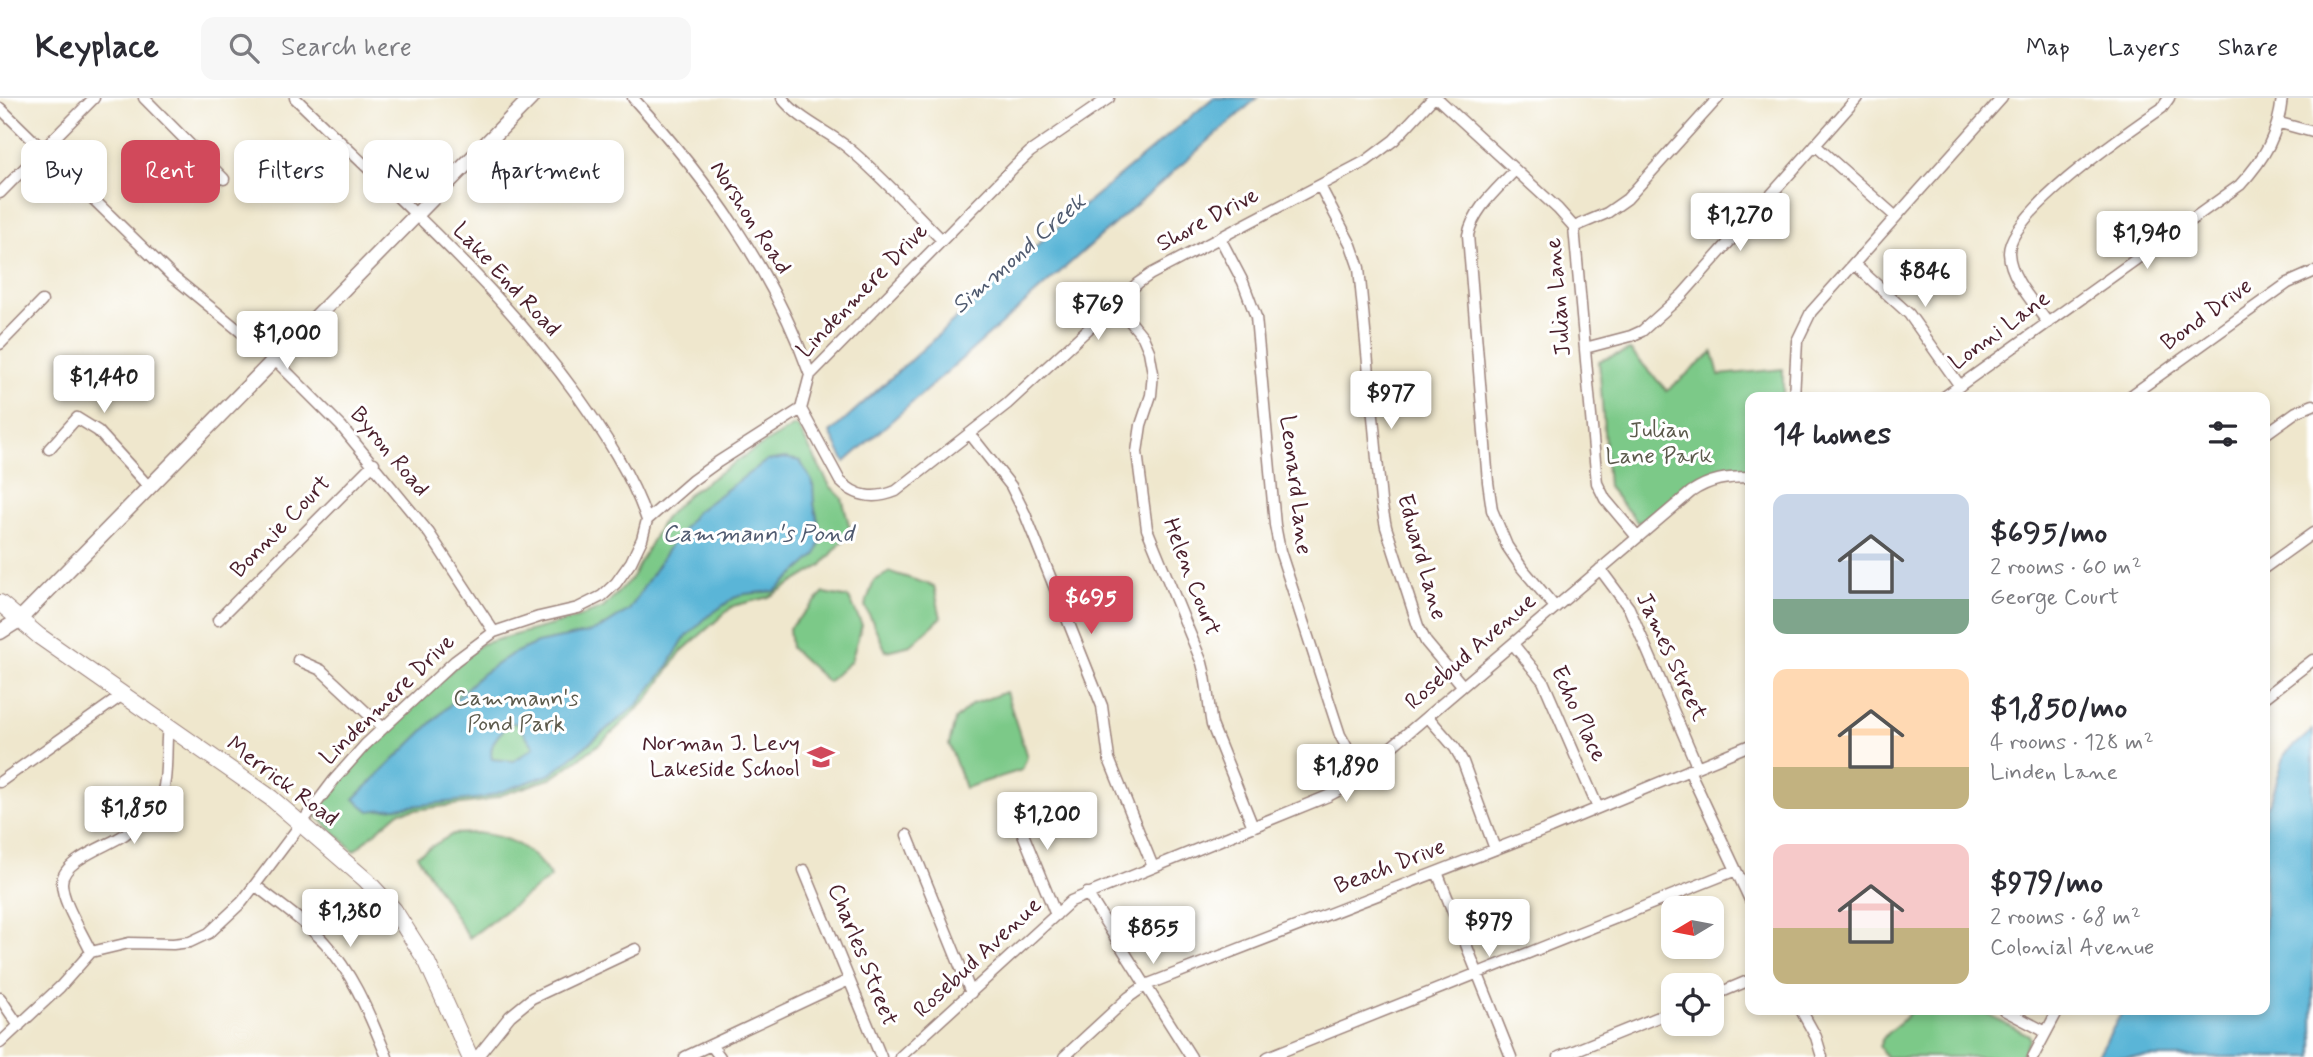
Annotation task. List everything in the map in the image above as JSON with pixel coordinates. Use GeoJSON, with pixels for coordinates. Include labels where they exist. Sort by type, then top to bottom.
{"type":"FeatureCollection","features":[{"type":"Feature","properties":{"kind":"main road","name":"Merrick Road"},"geometry":{"type":"LineString","coordinates":[[0,603],[19,620],[235,772],[302,824],[366,880],[408,931],[427,962],[470,1057]]}},
{"type":"Feature","properties":{"kind":"street"},"geometry":{"type":"LineString","coordinates":[[53,140],[94,98]]}},
{"type":"Feature","properties":{"kind":"street"},"geometry":{"type":"LineString","coordinates":[[144,98],[225,179]]}},
{"type":"Feature","properties":{"kind":"street","name":"Lake End Road"},"geometry":{"type":"LineString","coordinates":[[295,98],[493,291],[549,357],[597,424],[624,470],[647,520]]}},
{"type":"Feature","properties":{"kind":"street"},"geometry":{"type":"LineString","coordinates":[[0,632],[19,620],[531,98]]}},
{"type":"Feature","properties":{"kind":"street","name":"Norshon Road"},"geometry":{"type":"LineString","coordinates":[[632,98],[668,136],[736,227],[795,332],[810,375]]}},
{"type":"Feature","properties":{"kind":"street"},"geometry":{"type":"LineString","coordinates":[[782,98],[806,121],[850,149],[942,240]]}},
{"type":"Feature","properties":{"kind":"street","name":"Lindenmere Drive"},"geometry":{"type":"LineString","coordinates":[[91,953],[129,943],[173,944],[196,940],[209,933],[255,885],[334,780],[383,728],[455,661],[494,632],[578,608],[602,596],[616,583],[631,562],[642,540],[647,520],[693,480],[801,409],[810,375],[942,240],[1030,152],[1109,98]]}},
{"type":"Feature","properties":{"kind":"street","name":"Julian Lane"},"geometry":{"type":"LineString","coordinates":[[1435,98],[1558,209],[1574,227],[1597,483],[1605,499],[1637,537]]}},
{"type":"Feature","properties":{"kind":"street","name":"Shore Drive"},"geometry":{"type":"LineString","coordinates":[[801,409],[839,481],[856,493],[872,497],[882,497],[895,491],[1007,404],[1151,274],[1320,186],[1382,150],[1435,98]]}},
{"type":"Feature","properties":{"kind":"street"},"geometry":{"type":"LineString","coordinates":[[1574,227],[1607,213],[1627,199],[1718,98]]}},
{"type":"Feature","properties":{"kind":"street"},"geometry":{"type":"LineString","coordinates":[[1585,348],[1631,336],[1658,319],[1857,98]]}},
{"type":"Feature","properties":{"kind":"street"},"geometry":{"type":"LineString","coordinates":[[1794,392],[1795,356],[1800,332],[1811,312],[2002,98]]}},
{"type":"Feature","properties":{"kind":"street"},"geometry":{"type":"LineString","coordinates":[[2048,323],[2012,270],[2009,254],[2013,234],[2025,219],[2089,160],[2162,108],[2169,98]]}},
{"type":"Feature","properties":{"kind":"street","name":"Lonni Lane"},"geometry":{"type":"LineString","coordinates":[[1951,392],[2240,185],[2269,147],[2280,123],[2282,98]]}},
{"type":"Feature","properties":{"kind":"street","name":"Byron Road"},"geometry":{"type":"LineString","coordinates":[[0,108],[33,140]]}},
{"type":"Feature","properties":{"kind":"street"},"geometry":{"type":"LineString","coordinates":[[2280,123],[2313,132]]}},
{"type":"Feature","properties":{"kind":"street"},"geometry":{"type":"LineString","coordinates":[[1815,145],[1896,217]]}},
{"type":"Feature","properties":{"kind":"street"},"geometry":{"type":"LineString","coordinates":[[1515,170],[1480,208],[1468,235],[1488,482],[1492,510],[1507,546],[1555,607]]}},
{"type":"Feature","properties":{"kind":"street"},"geometry":{"type":"LineString","coordinates":[[0,193],[21,172]]}},
{"type":"Feature","properties":{"kind":"street","name":"Edward Lane"},"geometry":{"type":"LineString","coordinates":[[1320,186],[1351,245],[1359,268],[1381,501],[1386,527],[1418,626],[1426,642],[1462,685]]}},
{"type":"Feature","properties":{"kind":"street","name":"Byron Road"},"geometry":{"type":"LineString","coordinates":[[97,203],[171,275],[274,359],[341,426],[429,533],[494,632]]}},
{"type":"Feature","properties":{"kind":"street","name":"Leonard Lane"},"geometry":{"type":"LineString","coordinates":[[1220,238],[1243,282],[1256,317],[1275,525],[1280,551],[1340,735],[1362,773]]}},
{"type":"Feature","properties":{"kind":"street"},"geometry":{"type":"LineString","coordinates":[[1854,264],[1909,314],[1960,386]]}},
{"type":"Feature","properties":{"kind":"street","name":"Bond Drive"},"geometry":{"type":"LineString","coordinates":[[2136,392],[2288,283],[2313,272]]}},
{"type":"Feature","properties":{"kind":"street"},"geometry":{"type":"LineString","coordinates":[[0,344],[42,301]]}},
{"type":"Feature","properties":{"kind":"street","name":"Helen Court"},"geometry":{"type":"LineString","coordinates":[[1116,304],[1143,337],[1153,373],[1151,395],[1141,425],[1137,452],[1147,529],[1202,663],[1208,685],[1208,708],[1212,725],[1253,827]]}},
{"type":"Feature","properties":{"kind":"street"},"geometry":{"type":"LineString","coordinates":[[2270,431],[2296,412],[2313,405]]}},
{"type":"Feature","properties":{"kind":"street"},"geometry":{"type":"LineString","coordinates":[[49,449],[77,418],[98,431],[149,487]]}},
{"type":"Feature","properties":{"kind":"street"},"geometry":{"type":"LineString","coordinates":[[970,434],[1011,486],[1025,514],[1102,706],[1109,759],[1153,867]]}},
{"type":"Feature","properties":{"kind":"street","name":"Bonnie Court"},"geometry":{"type":"LineString","coordinates":[[218,620],[374,463]]}},
{"type":"Feature","properties":{"kind":"street","name":"Rosebud Avenue"},"geometry":{"type":"LineString","coordinates":[[900,1057],[1071,901],[1328,796],[1362,773],[1462,685],[1700,485],[1722,478],[1745,477]]}},
{"type":"Feature","properties":{"kind":"street"},"geometry":{"type":"LineString","coordinates":[[2270,564],[2313,533]]}},
{"type":"Feature","properties":{"kind":"street","name":"James Street"},"geometry":{"type":"LineString","coordinates":[[1600,569],[1629,608],[1745,889]]}},
{"type":"Feature","properties":{"kind":"street","name":"Echo Place"},"geometry":{"type":"LineString","coordinates":[[1513,644],[1543,681],[1598,808]]}},
{"type":"Feature","properties":{"kind":"street"},"geometry":{"type":"LineString","coordinates":[[298,660],[321,670],[383,728]]}},
{"type":"Feature","properties":{"kind":"street"},"geometry":{"type":"LineString","coordinates":[[2270,693],[2313,660]]}},
{"type":"Feature","properties":{"kind":"street"},"geometry":{"type":"LineString","coordinates":[[0,782],[124,694]]}},
{"type":"Feature","properties":{"kind":"street"},"geometry":{"type":"LineString","coordinates":[[1428,717],[1455,748],[1463,762],[1495,849]]}},
{"type":"Feature","properties":{"kind":"street"},"geometry":{"type":"LineString","coordinates":[[0,1043],[60,988],[91,953],[65,895],[64,876],[71,866],[123,835],[151,811],[159,800],[165,781],[167,726]]}},
{"type":"Feature","properties":{"kind":"street","name":"Beach Drive"},"geometry":{"type":"LineString","coordinates":[[1064,1057],[1129,997],[1146,985],[1495,849],[1745,747]]}},
{"type":"Feature","properties":{"kind":"street"},"geometry":{"type":"LineString","coordinates":[[1010,802],[1056,915]]}},
{"type":"Feature","properties":{"kind":"street"},"geometry":{"type":"LineString","coordinates":[[907,835],[971,993]]}},
{"type":"Feature","properties":{"kind":"street","name":"Charles Street"},"geometry":{"type":"LineString","coordinates":[[804,870],[881,1057]]}},
{"type":"Feature","properties":{"kind":"street"},"geometry":{"type":"LineString","coordinates":[[1268,1057],[1736,870]]}},
{"type":"Feature","properties":{"kind":"street"},"geometry":{"type":"LineString","coordinates":[[1437,872],[1511,1057]]}},
{"type":"Feature","properties":{"kind":"street"},"geometry":{"type":"LineString","coordinates":[[255,885],[318,936],[345,968],[358,990],[387,1057]]}},
{"type":"Feature","properties":{"kind":"street"},"geometry":{"type":"LineString","coordinates":[[1087,893],[1191,1057]]}},
{"type":"Feature","properties":{"kind":"street"},"geometry":{"type":"LineString","coordinates":[[477,1057],[510,1016],[532,998],[636,948]]}},
{"type":"Feature","properties":{"kind":"street"},"geometry":{"type":"LineString","coordinates":[[685,1057],[849,980]]}},
{"type":"Feature","properties":{"kind":"street"},"geometry":{"type":"LineString","coordinates":[[1724,991],[1745,982]]}},
{"type":"Feature","properties":{"kind":"street"},"geometry":{"type":"LineString","coordinates":[[0,998],[19,1026]]}},
{"type":"Feature","properties":{"kind":"street"},"geometry":{"type":"LineString","coordinates":[[1804,1015],[1822,1057]]}},
{"type":"Feature","properties":{"kind":"street"},"geometry":{"type":"LineString","coordinates":[[2014,1015],[2046,1032]]}},
{"type":"Feature","properties":{"kind":"street"},"geometry":{"type":"LineString","coordinates":[[2033,1057],[2055,1015]]}},
{"type":"Feature","properties":{"kind":"street"},"geometry":{"type":"LineString","coordinates":[[1559,1057],[1661,1016]]}},
{"type":"Feature","properties":{"kind":"street"},"geometry":{"type":"LineString","coordinates":[[711,1045],[720,1057]]}},
{"type":"Feature","properties":{"kind":"green space","name":"Julian Lane Park"},"geometry":{"type":"Polygon","coordinates":[[[1630,350],[1667,391],[1713,352],[1719,375],[1783,369],[1783,392],[1745,392],[1745,472],[1711,473],[1638,523],[1608,487],[1599,361],[1630,350]]]}},
{"type":"Feature","properties":{"kind":"green space","name":"Cammann's Pond"},"geometry":{"type":"Polygon","coordinates":[[[794,426],[798,427],[830,486],[842,498],[851,532],[821,566],[769,597],[733,606],[681,652],[648,699],[602,742],[552,778],[484,801],[399,812],[354,851],[312,812],[365,747],[481,644],[574,619],[603,608],[631,579],[664,519],[687,495],[794,426]]]}},
{"type":"Feature","properties":{"kind":"green space"},"geometry":{"type":"Polygon","coordinates":[[[890,572],[934,586],[941,618],[911,645],[886,651],[865,606],[874,581],[890,572]]]}},
{"type":"Feature","properties":{"kind":"green space"},"geometry":{"type":"Polygon","coordinates":[[[824,593],[849,598],[862,625],[851,661],[828,682],[791,648],[789,628],[824,593]]]}},
{"type":"Feature","properties":{"kind":"green space"},"geometry":{"type":"Polygon","coordinates":[[[1006,692],[1027,757],[1022,770],[965,788],[949,744],[955,720],[972,704],[1006,692]]]}},
{"type":"Feature","properties":{"kind":"green space"},"geometry":{"type":"Polygon","coordinates":[[[476,833],[499,837],[519,845],[536,858],[551,877],[469,938],[417,855],[453,834],[476,833]]]}},
{"type":"Feature","properties":{"kind":"green space"},"geometry":{"type":"Polygon","coordinates":[[[1907,1015],[1989,1015],[2029,1035],[2030,1039],[2020,1057],[1886,1057],[1879,1046],[1907,1015]]]}},
{"type":"Feature","properties":{"kind":"water"},"geometry":{"type":"Polygon","coordinates":[[[1213,98],[1257,98],[845,462],[830,433],[1052,232],[1213,98]]]}},
{"type":"Feature","properties":{"kind":"water","name":"Cammann's Pond"},"geometry":{"type":"Polygon","coordinates":[[[785,458],[800,461],[813,483],[814,504],[822,538],[816,555],[775,591],[734,598],[707,617],[683,640],[668,666],[638,704],[551,774],[483,798],[369,811],[354,799],[478,677],[512,654],[537,643],[591,632],[629,610],[670,546],[696,512],[766,461],[785,458]],[[511,723],[496,739],[492,748],[492,759],[514,761],[534,747],[517,723],[511,723]]]}},
{"type":"Feature","properties":{"kind":"water"},"geometry":{"type":"Polygon","coordinates":[[[2313,730],[2313,1057],[2097,1057],[2120,1015],[2270,1015],[2270,802],[2285,754],[2313,730]]]}},
{"type":"Feature","properties":{"kind":"place","name":"Norman J. Levy Lakeside School"},"geometry":{"type":"Point","coordinates":[821,757]}},
{"type":"Feature","properties":{"kind":"water label","name":"Simmond Creek"},"geometry":{"type":"Point","coordinates":[1019,254]}},
{"type":"Feature","properties":{"kind":"park label","name":"Cammann's Pond Park"},"geometry":{"type":"Point","coordinates":[516,712]}}]}
